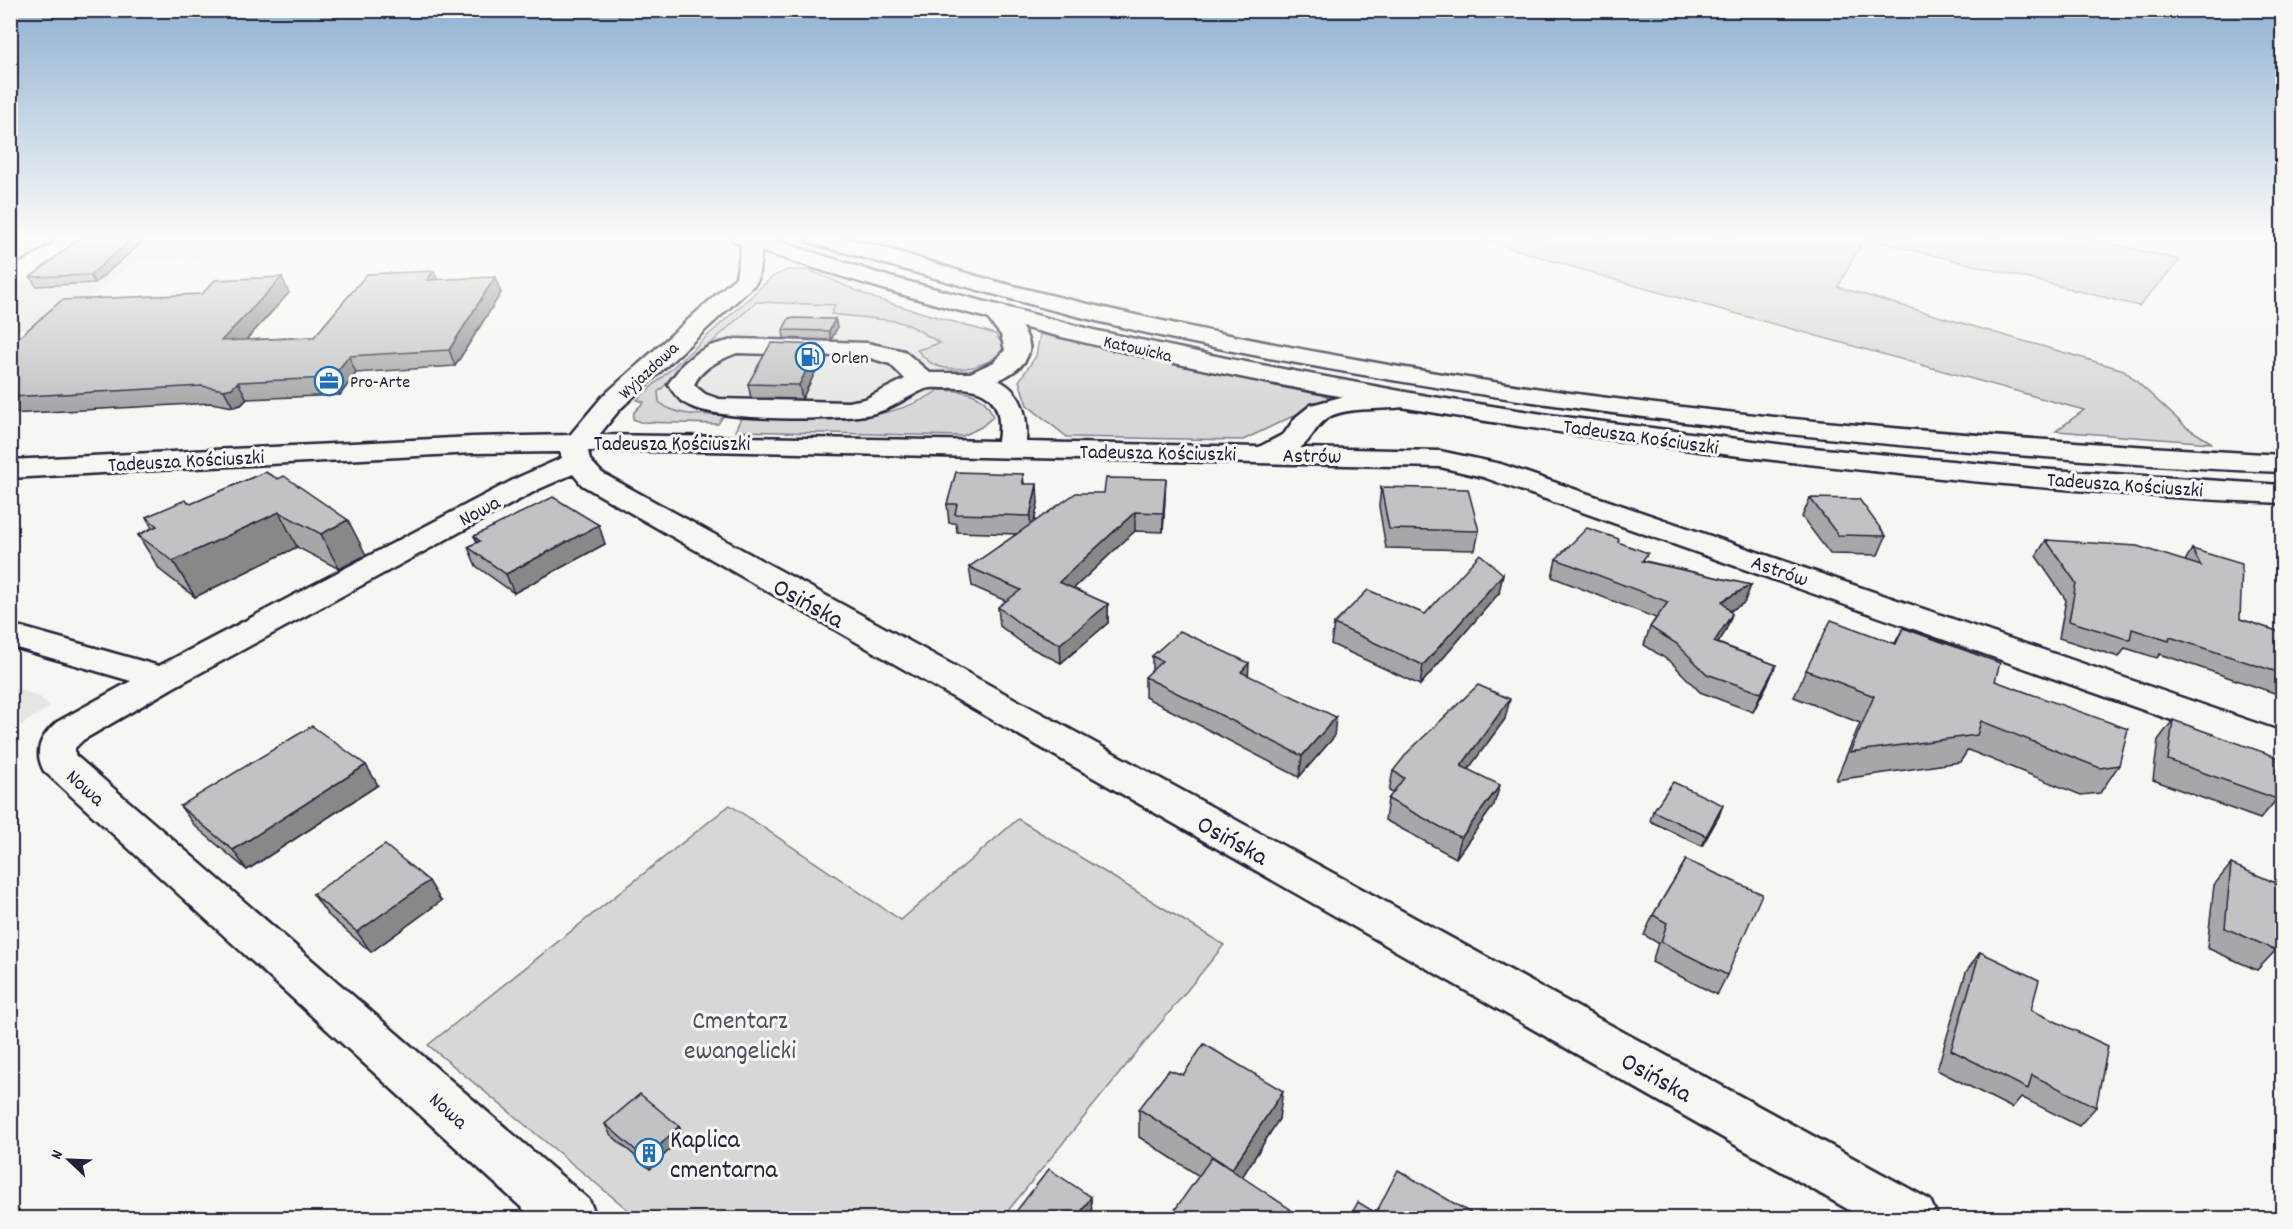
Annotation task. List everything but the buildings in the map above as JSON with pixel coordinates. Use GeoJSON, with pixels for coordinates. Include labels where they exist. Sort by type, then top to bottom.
{"type":"FeatureCollection","features":[{"type":"Feature","properties":{"kind":"street","name":"Wyjazdowa"},"geometry":{"type":"LineString","coordinates":[[578,452],[611,403],[730,294]]}},
{"type":"Feature","properties":{"kind":"street","name":"Katowicka"},"geometry":{"type":"LineString","coordinates":[[927,294],[996,314],[1143,349],[1399,387]]}},
{"type":"Feature","properties":{"kind":"street","name":"Katowicka"},"geometry":{"type":"LineString","coordinates":[[1022,294],[1399,387]]}},
{"type":"Feature","properties":{"kind":"street"},"geometry":{"type":"LineString","coordinates":[[973,381],[1002,368],[1016,353],[1018,345],[1015,337],[996,314]]}},
{"type":"Feature","properties":{"kind":"street"},"geometry":{"type":"LineString","coordinates":[[923,379],[872,406],[848,410],[717,407],[699,402],[686,393],[681,384],[688,372],[703,359],[718,350],[736,346],[867,350],[901,359],[910,370],[923,379],[973,381],[996,389],[1010,401],[1013,425],[1011,448]]}},
{"type":"Feature","properties":{"kind":"street","name":"Tadeusza Kościuszki"},"geometry":{"type":"LineString","coordinates":[[1399,387],[1653,438],[1880,465],[2118,485],[2283,494]]}},
{"type":"Feature","properties":{"kind":"street","name":"Tadeusza Kościuszki"},"geometry":{"type":"LineString","coordinates":[[10,469],[473,445],[578,452],[706,442],[1266,454],[1294,440],[1306,423],[1320,411],[1399,387],[1518,393],[1769,426],[2103,455],[2283,464]]}},
{"type":"Feature","properties":{"kind":"street","name":"Nowa"},"geometry":{"type":"LineString","coordinates":[[571,1218],[57,760],[55,752],[59,741],[70,731],[162,679],[529,483],[578,452]]}},
{"type":"Feature","properties":{"kind":"street","name":"Osińska"},"geometry":{"type":"LineString","coordinates":[[578,452],[592,479],[625,499],[1912,1218]]}},
{"type":"Feature","properties":{"kind":"street","name":"Astrów"},"geometry":{"type":"LineString","coordinates":[[1266,454],[1420,458],[1457,462],[1491,470],[2283,746]]}},
{"type":"Feature","properties":{"kind":"street"},"geometry":{"type":"LineString","coordinates":[[10,635],[107,661],[162,679]]}},
{"type":"Feature","properties":{"kind":"shaded area"},"geometry":{"type":"Polygon","coordinates":[[[11,294],[93,294],[49,328],[11,330],[11,294]]]}},
{"type":"Feature","properties":{"kind":"shaded area","name":"Orlen"},"geometry":{"type":"Polygon","coordinates":[[[756,302],[835,305],[831,313],[896,321],[911,326],[941,344],[917,350],[933,364],[953,368],[977,367],[935,393],[884,414],[854,418],[687,414],[667,408],[659,402],[658,392],[756,302]]]}},
{"type":"Feature","properties":{"kind":"shaded area"},"geometry":{"type":"Polygon","coordinates":[[[11,686],[40,697],[50,707],[11,731],[11,686]]]}},
{"type":"Feature","properties":{"kind":"green space"},"geometry":{"type":"Polygon","coordinates":[[[753,294],[865,294],[995,334],[1004,346],[999,354],[982,364],[960,369],[939,367],[925,359],[917,350],[940,343],[911,326],[896,321],[831,314],[835,305],[756,302],[658,392],[659,402],[681,413],[724,415],[718,424],[640,422],[633,419],[634,412],[644,402],[637,400],[753,294]]]}},
{"type":"Feature","properties":{"kind":"green space"},"geometry":{"type":"Polygon","coordinates":[[[1667,294],[1863,294],[2124,370],[2186,427],[2212,443],[2056,431],[2084,410],[1667,294]]]}},
{"type":"Feature","properties":{"kind":"green space"},"geometry":{"type":"Polygon","coordinates":[[[2092,294],[2149,294],[2139,306],[2092,294]]]}},
{"type":"Feature","properties":{"kind":"green space"},"geometry":{"type":"Polygon","coordinates":[[[1040,334],[1333,397],[1243,440],[1067,437],[1027,405],[1019,381],[1036,356],[1040,334]]]}},
{"type":"Feature","properties":{"kind":"green space"},"geometry":{"type":"Polygon","coordinates":[[[939,390],[965,392],[979,397],[985,402],[993,417],[981,427],[963,436],[735,431],[742,416],[843,418],[869,416],[893,411],[939,390]]]}},
{"type":"Feature","properties":{"kind":"green space","name":"Cmentarz ewangelicki"},"geometry":{"type":"Polygon","coordinates":[[[730,805],[901,920],[1018,819],[1224,945],[1002,1218],[638,1218],[428,1045],[730,805]]]}},
{"type":"Feature","properties":{"kind":"place","name":"Orlen"},"geometry":{"type":"Point","coordinates":[810,357]}},
{"type":"Feature","properties":{"kind":"place","name":"Pro-Arte"},"geometry":{"type":"Point","coordinates":[329,381]}},
{"type":"Feature","properties":{"kind":"place","name":"Kaplica cmentarna"},"geometry":{"type":"Point","coordinates":[649,1153]}}]}
